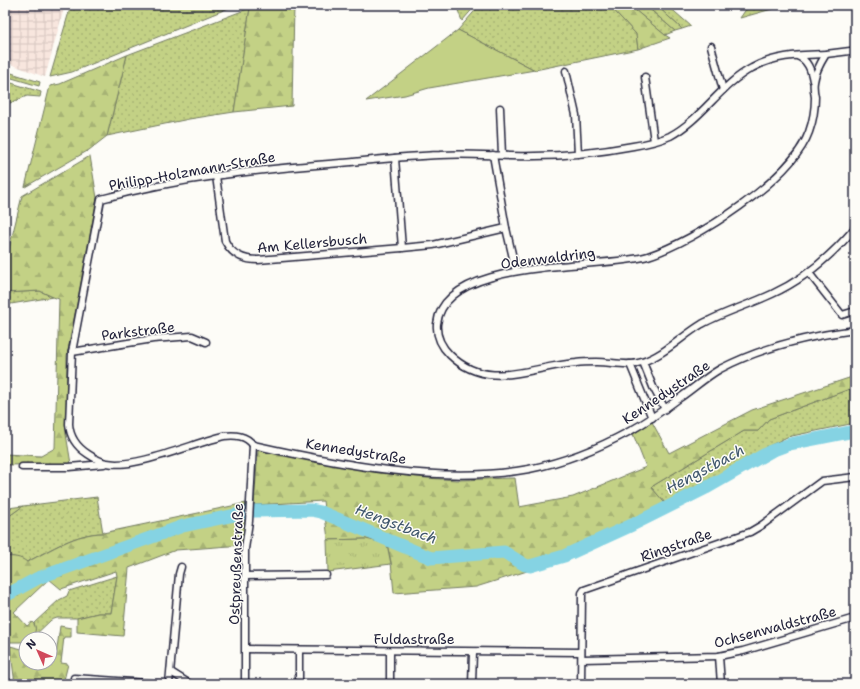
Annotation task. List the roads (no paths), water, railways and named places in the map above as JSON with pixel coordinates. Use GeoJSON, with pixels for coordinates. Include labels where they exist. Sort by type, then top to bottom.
{"type":"FeatureCollection","features":[{"type":"Feature","properties":{"kind":"street"},"geometry":{"type":"LineString","coordinates":[[712,46],[723,90]]}},
{"type":"Feature","properties":{"kind":"street"},"geometry":{"type":"LineString","coordinates":[[826,54],[850,51],[855,52]]}},
{"type":"Feature","properties":{"kind":"street","name":"Philipp-Holzmann-Straße"},"geometry":{"type":"LineString","coordinates":[[253,445],[246,438],[232,435],[224,436],[159,456],[135,462],[118,464],[98,460],[75,444],[71,435],[69,424],[72,352],[101,199],[130,191],[270,168],[439,155],[535,156],[578,154],[618,149],[668,137],[686,125],[742,73],[754,67],[776,58],[826,54]]}},
{"type":"Feature","properties":{"kind":"street","name":"Odenwaldring"},"geometry":{"type":"LineString","coordinates":[[814,83],[821,61],[826,54]]}},
{"type":"Feature","properties":{"kind":"street","name":"Odenwaldring"},"geometry":{"type":"LineString","coordinates":[[797,56],[809,66],[814,83],[815,106],[813,120],[805,142],[797,154],[775,178],[728,214],[697,233],[664,250],[635,259],[609,263],[564,265],[516,271],[495,276],[470,286],[451,298],[442,309],[437,321],[437,334],[440,343],[457,362],[468,368],[478,372],[501,376],[521,374],[552,366],[575,363],[596,362],[630,364],[643,362],[655,356],[701,325],[730,311],[772,294],[809,272],[831,253],[855,228]]}},
{"type":"Feature","properties":{"kind":"street"},"geometry":{"type":"LineString","coordinates":[[566,71],[576,115],[578,154]]}},
{"type":"Feature","properties":{"kind":"street"},"geometry":{"type":"LineString","coordinates":[[645,77],[654,141]]}},
{"type":"Feature","properties":{"kind":"street"},"geometry":{"type":"LineString","coordinates":[[500,108],[502,155]]}},
{"type":"Feature","properties":{"kind":"street"},"geometry":{"type":"LineString","coordinates":[[493,155],[506,228],[516,271]]}},
{"type":"Feature","properties":{"kind":"street"},"geometry":{"type":"LineString","coordinates":[[395,158],[402,248]]}},
{"type":"Feature","properties":{"kind":"street","name":"Am Kellersbusch"},"geometry":{"type":"LineString","coordinates":[[216,176],[225,241],[230,250],[246,260],[402,248],[433,244],[506,228]]}},
{"type":"Feature","properties":{"kind":"street"},"geometry":{"type":"LineString","coordinates":[[809,272],[842,315],[855,311]]}},
{"type":"Feature","properties":{"kind":"street","name":"Kennedystraße"},"geometry":{"type":"LineString","coordinates":[[253,445],[394,471],[449,475],[483,474],[527,469],[560,461],[611,441],[652,418],[711,375],[753,354],[800,339],[855,330]]}},
{"type":"Feature","properties":{"kind":"street","name":"Parkstraße"},"geometry":{"type":"LineString","coordinates":[[72,352],[153,339],[192,336],[206,342]]}},
{"type":"Feature","properties":{"kind":"street"},"geometry":{"type":"LineString","coordinates":[[643,362],[653,387],[665,409]]}},
{"type":"Feature","properties":{"kind":"street"},"geometry":{"type":"LineString","coordinates":[[630,364],[652,418]]}},
{"type":"Feature","properties":{"kind":"street","name":"Ostpreußenstraße"},"geometry":{"type":"LineString","coordinates":[[245,684],[245,549],[249,521],[253,445]]}},
{"type":"Feature","properties":{"kind":"street","name":"Philipp-Holzmann-Straße"},"geometry":{"type":"LineString","coordinates":[[22,467],[69,467],[108,463]]}},
{"type":"Feature","properties":{"kind":"street","name":"Ringstraße"},"geometry":{"type":"LineString","coordinates":[[582,684],[582,593],[584,590],[754,530],[822,481],[855,477]]}},
{"type":"Feature","properties":{"kind":"street"},"geometry":{"type":"LineString","coordinates":[[169,684],[179,574],[181,567]]}},
{"type":"Feature","properties":{"kind":"street"},"geometry":{"type":"LineString","coordinates":[[245,576],[326,575]]}},
{"type":"Feature","properties":{"kind":"street","name":"Ochsenwaldstraße"},"geometry":{"type":"LineString","coordinates":[[582,656],[719,656],[743,651],[855,618]]}},
{"type":"Feature","properties":{"kind":"street","name":"Fuldastraße"},"geometry":{"type":"LineString","coordinates":[[246,649],[473,652],[582,656]]}},
{"type":"Feature","properties":{"kind":"street"},"geometry":{"type":"LineString","coordinates":[[299,650],[299,684]]}},
{"type":"Feature","properties":{"kind":"street"},"geometry":{"type":"LineString","coordinates":[[390,651],[390,684]]}},
{"type":"Feature","properties":{"kind":"street"},"geometry":{"type":"LineString","coordinates":[[472,684],[473,652]]}},
{"type":"Feature","properties":{"kind":"street"},"geometry":{"type":"LineString","coordinates":[[719,656],[721,684]]}},
{"type":"Feature","properties":{"kind":"street"},"geometry":{"type":"LineString","coordinates":[[171,672],[190,684]]}},
{"type":"Feature","properties":{"kind":"street"},"geometry":{"type":"LineString","coordinates":[[74,678],[161,684]]}},
{"type":"Feature","properties":{"kind":"waterway","name":"Hengstbach"},"geometry":{"type":"LineString","coordinates":[[5,596],[38,578],[183,526],[254,511],[311,510],[321,512],[431,558],[504,552],[525,565],[530,566],[564,556],[632,525],[706,488],[771,451],[790,444],[855,431]]}}]}
